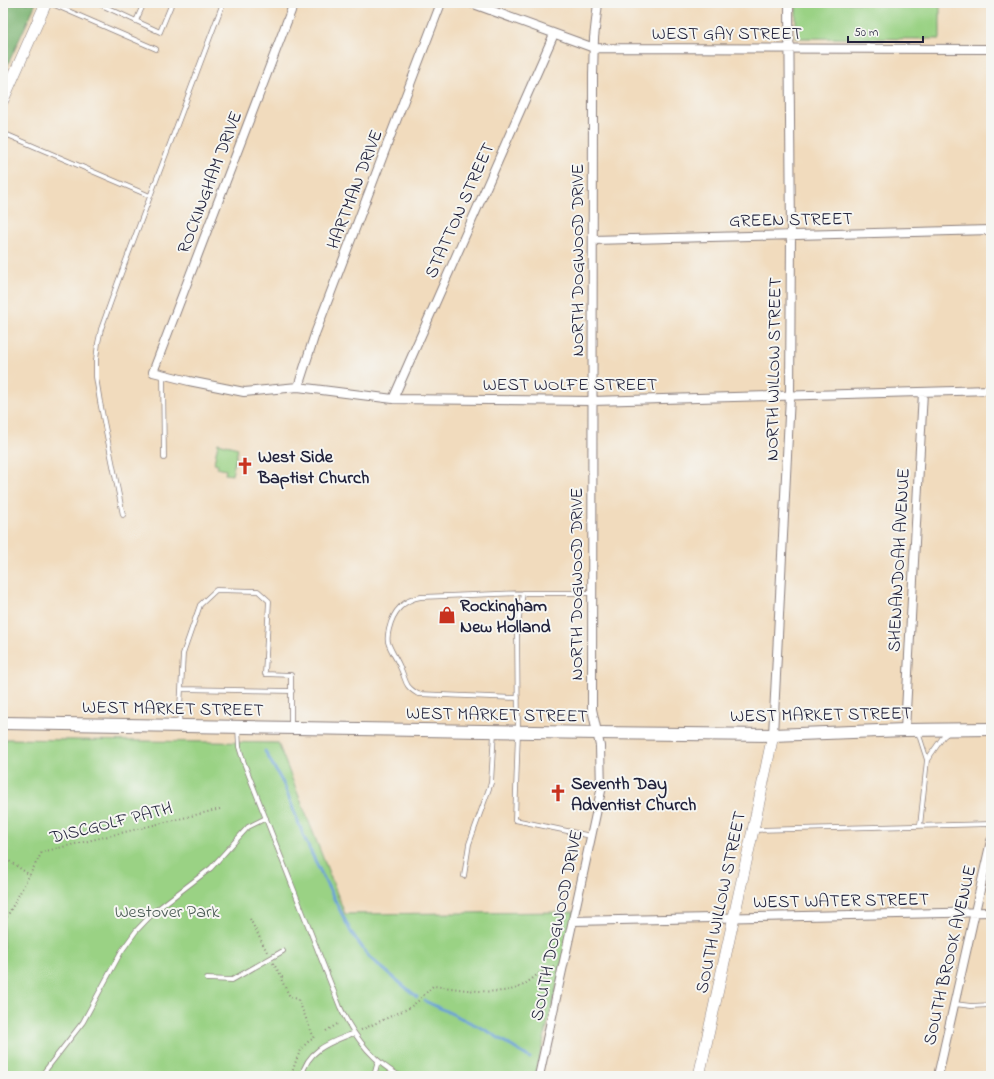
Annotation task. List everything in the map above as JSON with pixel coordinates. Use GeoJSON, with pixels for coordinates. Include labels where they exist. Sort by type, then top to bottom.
{"type":"FeatureCollection","features":[{"type":"Feature","properties":{"kind":"main road","name":"WEST MARKET STREET"},"geometry":{"type":"LineString","coordinates":[[3,723],[773,735],[911,730],[991,729]]}},
{"type":"Feature","properties":{"kind":"street"},"geometry":{"type":"LineString","coordinates":[[3,100],[46,3]]}},
{"type":"Feature","properties":{"kind":"street","name":"ROCKINGHAM DRIVE"},"geometry":{"type":"LineString","coordinates":[[153,372],[294,3]]}},
{"type":"Feature","properties":{"kind":"street","name":"HARTMAN DRIVE"},"geometry":{"type":"LineString","coordinates":[[298,387],[315,334],[441,3]]}},
{"type":"Feature","properties":{"kind":"street","name":"WEST GAY STREET"},"geometry":{"type":"LineString","coordinates":[[471,3],[594,48],[991,49]]}},
{"type":"Feature","properties":{"kind":"street","name":"NORTH DOGWOOD DRIVE"},"geometry":{"type":"LineString","coordinates":[[597,733],[592,709],[592,401],[593,96],[594,48],[598,3]]}},
{"type":"Feature","properties":{"kind":"street","name":"NORTH WILLOW STREET"},"geometry":{"type":"LineString","coordinates":[[773,735],[790,396],[791,235],[789,3]]}},
{"type":"Feature","properties":{"kind":"street","name":"STATTON STREET"},"geometry":{"type":"LineString","coordinates":[[393,399],[554,34]]}},
{"type":"Feature","properties":{"kind":"street","name":"GREEN STREET"},"geometry":{"type":"LineString","coordinates":[[593,240],[991,230]]}},
{"type":"Feature","properties":{"kind":"street","name":"WEST WOLFE STREET"},"geometry":{"type":"LineString","coordinates":[[153,372],[244,392],[298,387],[393,399],[592,401],[991,390]]}},
{"type":"Feature","properties":{"kind":"street","name":"SHENANDOAH AVENUE"},"geometry":{"type":"LineString","coordinates":[[911,730],[922,392]]}},
{"type":"Feature","properties":{"kind":"street","name":"SOUTH DOGWOOD DRIVE"},"geometry":{"type":"LineString","coordinates":[[539,1076],[601,791],[600,746],[597,733]]}},
{"type":"Feature","properties":{"kind":"street","name":"SOUTH WILLOW STREET"},"geometry":{"type":"LineString","coordinates":[[699,1076],[773,735]]}},
{"type":"Feature","properties":{"kind":"street","name":"SOUTH BROOK AVENUE"},"geometry":{"type":"LineString","coordinates":[[938,1076],[991,842]]}},
{"type":"Feature","properties":{"kind":"street","name":"WEST WATER STREET"},"geometry":{"type":"LineString","coordinates":[[573,921],[991,912]]}},
{"type":"Feature","properties":{"kind":"lane"},"geometry":{"type":"LineString","coordinates":[[50,3],[156,49]]}},
{"type":"Feature","properties":{"kind":"lane"},"geometry":{"type":"LineString","coordinates":[[98,3],[160,32],[172,3]]}},
{"type":"Feature","properties":{"kind":"lane"},"geometry":{"type":"LineString","coordinates":[[136,21],[144,3]]}},
{"type":"Feature","properties":{"kind":"lane"},"geometry":{"type":"LineString","coordinates":[[123,515],[96,377],[96,360],[101,328],[222,3]]}},
{"type":"Feature","properties":{"kind":"lane"},"geometry":{"type":"LineString","coordinates":[[3,133],[150,196]]}},
{"type":"Feature","properties":{"kind":"lane"},"geometry":{"type":"LineString","coordinates":[[163,374],[164,458]]}},
{"type":"Feature","properties":{"kind":"lane"},"geometry":{"type":"LineString","coordinates":[[179,726],[183,654],[200,606],[216,590],[258,591],[269,601],[265,674],[291,675],[291,728]]}},
{"type":"Feature","properties":{"kind":"lane"},"geometry":{"type":"LineString","coordinates":[[518,698],[418,694],[408,688],[388,642],[389,627],[394,614],[399,607],[412,599],[440,596],[523,593],[592,593]]}},
{"type":"Feature","properties":{"kind":"lane"},"geometry":{"type":"LineString","coordinates":[[523,593],[518,631],[518,732],[515,820],[591,836]]}},
{"type":"Feature","properties":{"kind":"lane"},"geometry":{"type":"LineString","coordinates":[[181,689],[292,691]]}},
{"type":"Feature","properties":{"kind":"lane"},"geometry":{"type":"LineString","coordinates":[[238,727],[241,754],[338,1003],[354,1033],[367,1050],[383,1066],[400,1076]]}},
{"type":"Feature","properties":{"kind":"lane"},"geometry":{"type":"LineString","coordinates":[[927,760],[943,737],[953,729]]}},
{"type":"Feature","properties":{"kind":"lane"},"geometry":{"type":"LineString","coordinates":[[911,730],[921,738],[927,760],[920,826]]}},
{"type":"Feature","properties":{"kind":"lane"},"geometry":{"type":"LineString","coordinates":[[464,876],[469,844],[491,783],[494,731]]}},
{"type":"Feature","properties":{"kind":"lane"},"geometry":{"type":"LineString","coordinates":[[41,1076],[83,1022],[121,952],[136,930],[155,911],[211,868],[248,827],[266,818]]}},
{"type":"Feature","properties":{"kind":"lane"},"geometry":{"type":"LineString","coordinates":[[753,830],[991,824]]}},
{"type":"Feature","properties":{"kind":"lane"},"geometry":{"type":"LineString","coordinates":[[207,979],[232,980],[283,951]]}},
{"type":"Feature","properties":{"kind":"lane"},"geometry":{"type":"LineString","coordinates":[[955,1004],[971,1006],[991,1005]]}},
{"type":"Feature","properties":{"kind":"lane"},"geometry":{"type":"LineString","coordinates":[[302,1076],[306,1064],[313,1053],[323,1046],[354,1033]]}},
{"type":"Feature","properties":{"kind":"lane"},"geometry":{"type":"LineString","coordinates":[[374,1076],[378,1061]]}},
{"type":"Feature","properties":{"kind":"path","name":"DISCGOLF PATH"},"geometry":{"type":"LineString","coordinates":[[3,924],[42,852],[220,809]]}},
{"type":"Feature","properties":{"kind":"path"},"geometry":{"type":"LineString","coordinates":[[3,857],[30,875]]}},
{"type":"Feature","properties":{"kind":"path"},"geometry":{"type":"LineString","coordinates":[[250,919],[282,977],[281,979],[290,997],[298,999],[314,1038],[304,1045],[299,1052],[291,1076]]}},
{"type":"Feature","properties":{"kind":"path"},"geometry":{"type":"LineString","coordinates":[[354,1033],[409,1008],[433,986],[494,992],[517,988],[546,968],[553,966],[563,967]]}},
{"type":"Feature","properties":{"kind":"path"},"geometry":{"type":"LineString","coordinates":[[326,1031],[339,1023]]}},
{"type":"Feature","properties":{"kind":"green space"},"geometry":{"type":"Polygon","coordinates":[[[3,3],[36,3],[3,75],[3,3]]]}},
{"type":"Feature","properties":{"kind":"green space"},"geometry":{"type":"Polygon","coordinates":[[[796,3],[940,3],[940,39],[796,38],[796,3]]]}},
{"type":"Feature","properties":{"kind":"green space"},"geometry":{"type":"Polygon","coordinates":[[[218,443],[238,448],[232,475],[225,474],[226,470],[217,468],[218,464],[214,463],[218,443]]]}},
{"type":"Feature","properties":{"kind":"green space","name":"Westover Park"},"geometry":{"type":"Polygon","coordinates":[[[6,739],[278,743],[345,914],[575,912],[535,1076],[3,1076],[3,749],[6,739]]]}},
{"type":"Feature","properties":{"kind":"waterway"},"geometry":{"type":"LineString","coordinates":[[265,751],[284,785],[304,837],[351,932],[369,957],[417,997]]}},
{"type":"Feature","properties":{"kind":"waterway"},"geometry":{"type":"LineString","coordinates":[[425,1001],[486,1030],[530,1058]]}},
{"type":"Feature","properties":{"kind":"place","name":"West Side Baptist Church"},"geometry":{"type":"Point","coordinates":[245,466]}},
{"type":"Feature","properties":{"kind":"place","name":"Rockingham New Holland"},"geometry":{"type":"Point","coordinates":[447,615]}},
{"type":"Feature","properties":{"kind":"place","name":"Seventh Day Adventist Church"},"geometry":{"type":"Point","coordinates":[558,793]}}]}
